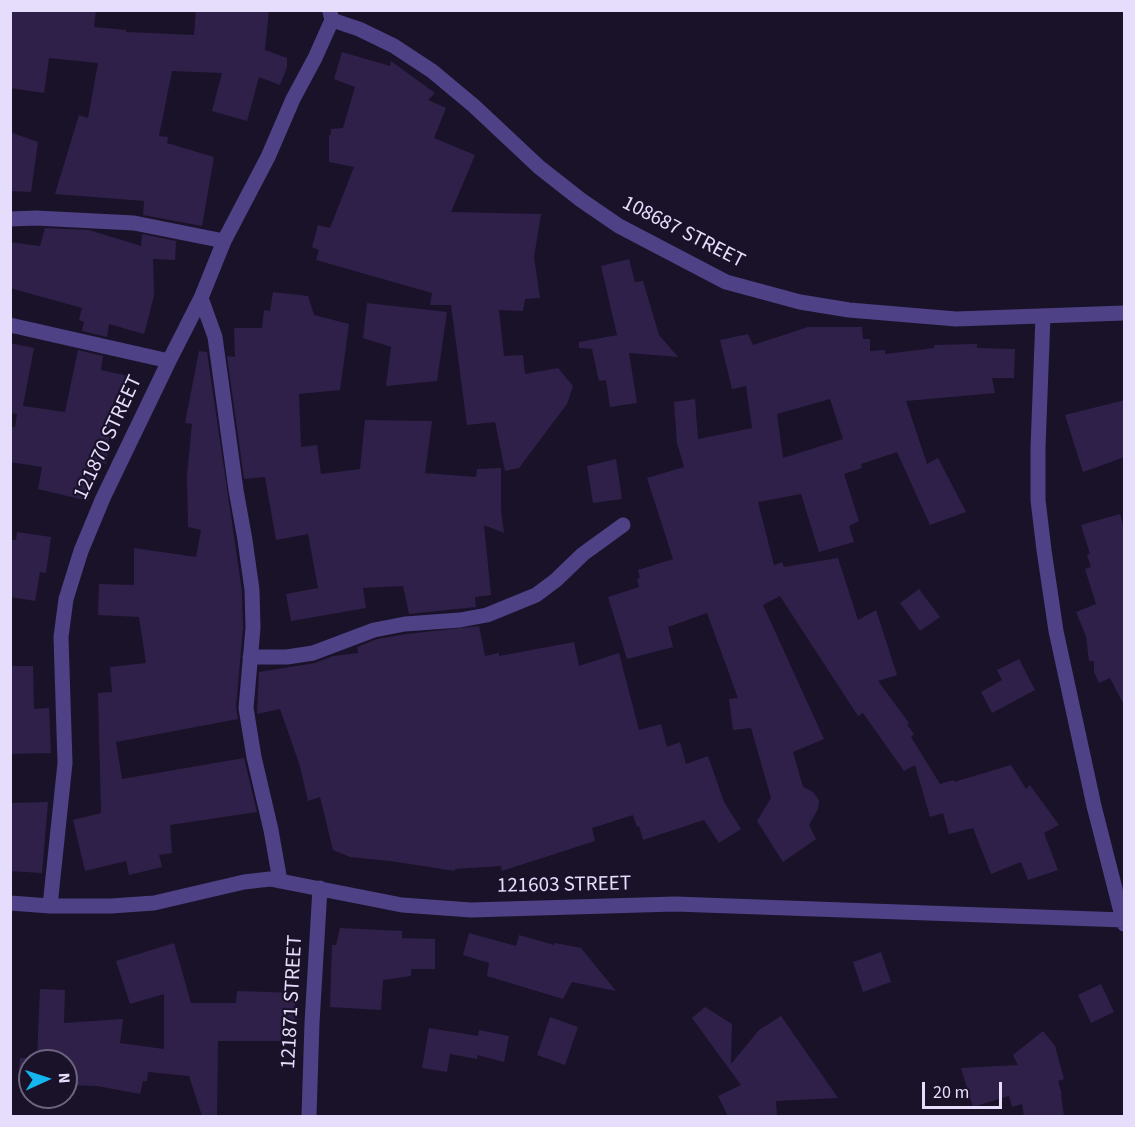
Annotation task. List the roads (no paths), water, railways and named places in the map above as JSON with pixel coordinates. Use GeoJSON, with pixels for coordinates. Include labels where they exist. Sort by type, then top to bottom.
{"type":"FeatureCollection","features":[{"type":"Feature","properties":{"kind":"street","name":"121870 STREET"},"geometry":{"type":"LineString","coordinates":[[50,906],[65,763],[61,637],[66,599],[81,550],[103,498],[201,298],[224,241],[268,157],[292,99],[315,58],[330,15]]}},
{"type":"Feature","properties":{"kind":"street","name":"108687 STREET"},"geometry":{"type":"LineString","coordinates":[[330,15],[394,46],[432,71],[474,106],[538,167],[619,226],[726,282],[800,302],[849,310],[956,319],[1125,313]]}},
{"type":"Feature","properties":{"kind":"street"},"geometry":{"type":"LineString","coordinates":[[10,219],[36,218],[134,223],[224,241]]}},
{"type":"Feature","properties":{"kind":"street"},"geometry":{"type":"LineString","coordinates":[[201,298],[215,337],[252,590],[253,628],[246,708],[280,881]]}},
{"type":"Feature","properties":{"kind":"street"},"geometry":{"type":"LineString","coordinates":[[1043,316],[1038,500],[1044,550],[1056,632],[1094,806],[1124,922]]}},
{"type":"Feature","properties":{"kind":"street"},"geometry":{"type":"LineString","coordinates":[[10,325],[169,361]]}},
{"type":"Feature","properties":{"kind":"street"},"geometry":{"type":"LineString","coordinates":[[250,657],[287,657],[313,653],[374,630],[405,624],[487,615],[536,595],[556,580],[583,554],[623,525]]}},
{"type":"Feature","properties":{"kind":"street","name":"121603 STREET"},"geometry":{"type":"LineString","coordinates":[[10,903],[50,906],[111,906],[154,903],[244,882],[270,879],[402,905],[471,910],[675,904],[1124,922]]}},
{"type":"Feature","properties":{"kind":"street","name":"121871 STREET"},"geometry":{"type":"LineString","coordinates":[[309,1116],[320,888]]}}]}
